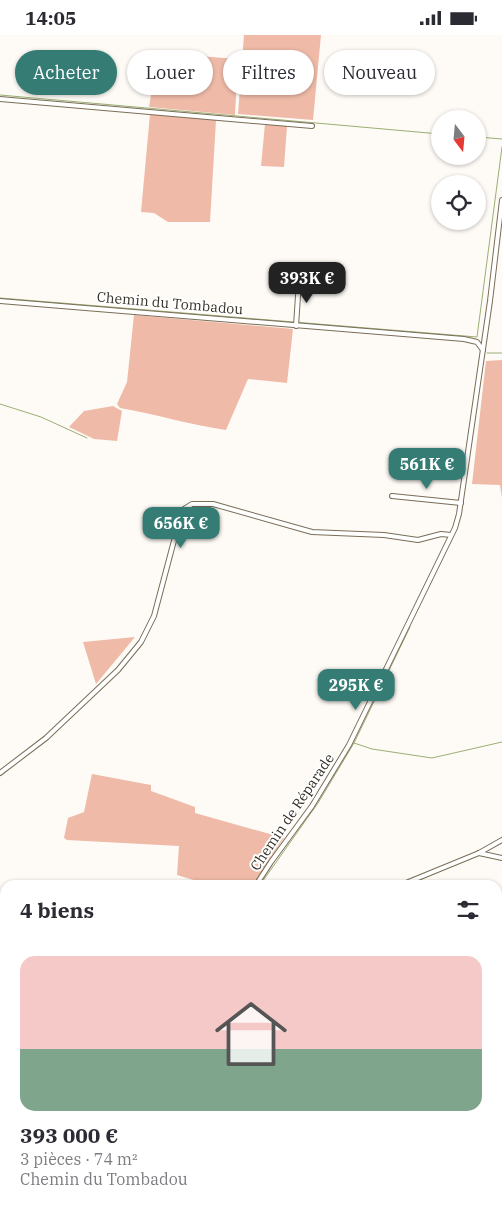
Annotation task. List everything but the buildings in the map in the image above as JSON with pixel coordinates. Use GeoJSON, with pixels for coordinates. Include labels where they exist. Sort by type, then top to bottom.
{"type":"FeatureCollection","features":[{"type":"Feature","properties":{"kind":"street"},"geometry":{"type":"LineString","coordinates":[[0,99],[312,126]]}},
{"type":"Feature","properties":{"kind":"street","name":"Chemin de Réparade"},"geometry":{"type":"LineString","coordinates":[[259,880],[312,806],[350,745],[451,535],[460,503],[483,350],[502,200]]}},
{"type":"Feature","properties":{"kind":"street"},"geometry":{"type":"LineString","coordinates":[[296,326],[300,281]]}},
{"type":"Feature","properties":{"kind":"street","name":"Chemin du Tombadou"},"geometry":{"type":"LineString","coordinates":[[0,301],[464,339],[477,342],[483,350]]}},
{"type":"Feature","properties":{"kind":"street"},"geometry":{"type":"LineString","coordinates":[[392,496],[460,503]]}},
{"type":"Feature","properties":{"kind":"street"},"geometry":{"type":"LineString","coordinates":[[0,773],[46,738],[118,670],[141,642],[154,616],[180,518],[184,509],[192,504],[226,507],[312,532],[384,535],[418,540],[441,534],[451,535]]}},
{"type":"Feature","properties":{"kind":"street"},"geometry":{"type":"LineString","coordinates":[[413,880],[479,853],[502,840]]}},
{"type":"Feature","properties":{"kind":"street"},"geometry":{"type":"LineString","coordinates":[[479,853],[502,858]]}},
{"type":"Feature","properties":{"kind":"shaded area"},"geometry":{"type":"Polygon","coordinates":[[[244,35],[321,35],[313,120],[238,114],[239,95],[314,95],[314,50],[243,50],[244,35]]]}},
{"type":"Feature","properties":{"kind":"shaded area"},"geometry":{"type":"Polygon","coordinates":[[[213,57],[223,58],[223,95],[236,95],[235,115],[149,107],[151,95],[213,95],[213,57]]]}},
{"type":"Feature","properties":{"kind":"shaded area"},"geometry":{"type":"Polygon","coordinates":[[[150,114],[216,120],[210,222],[168,222],[154,213],[141,212],[150,114]]]}},
{"type":"Feature","properties":{"kind":"shaded area"},"geometry":{"type":"Polygon","coordinates":[[[265,124],[287,126],[284,167],[261,166],[265,124]]]}},
{"type":"Feature","properties":{"kind":"shaded area"},"geometry":{"type":"Polygon","coordinates":[[[134,315],[293,329],[287,383],[248,379],[226,430],[120,408],[117,404],[127,382],[134,315]]]}},
{"type":"Feature","properties":{"kind":"shaded area"},"geometry":{"type":"Polygon","coordinates":[[[502,360],[502,498],[500,485],[472,484],[486,361],[502,360]]]}},
{"type":"Feature","properties":{"kind":"shaded area"},"geometry":{"type":"Polygon","coordinates":[[[113,406],[122,411],[117,441],[94,439],[69,427],[84,411],[113,406]]]}},
{"type":"Feature","properties":{"kind":"shaded area"},"geometry":{"type":"Polygon","coordinates":[[[135,637],[96,684],[83,642],[135,637]]]}},
{"type":"Feature","properties":{"kind":"shaded area"},"geometry":{"type":"Polygon","coordinates":[[[92,774],[151,785],[151,791],[195,807],[195,813],[284,838],[256,880],[194,880],[177,875],[179,846],[67,840],[64,838],[68,818],[84,812],[92,774]]]}},
{"type":"Feature","properties":{"kind":"waterway"},"geometry":{"type":"LineString","coordinates":[[0,95],[431,133]]}},
{"type":"Feature","properties":{"kind":"waterway"},"geometry":{"type":"LineString","coordinates":[[486,138],[502,139]]}},
{"type":"Feature","properties":{"kind":"waterway"},"geometry":{"type":"LineString","coordinates":[[0,298],[477,337],[502,147]]}},
{"type":"Feature","properties":{"kind":"waterway"},"geometry":{"type":"LineString","coordinates":[[487,353],[502,353]]}},
{"type":"Feature","properties":{"kind":"waterway"},"geometry":{"type":"LineString","coordinates":[[0,404],[41,417],[87,438]]}},
{"type":"Feature","properties":{"kind":"waterway"},"geometry":{"type":"LineString","coordinates":[[410,627],[354,743],[372,749],[432,758],[502,742]]}},
{"type":"Feature","properties":{"kind":"waterway"},"geometry":{"type":"LineString","coordinates":[[264,880],[318,803],[354,743]]}}]}
